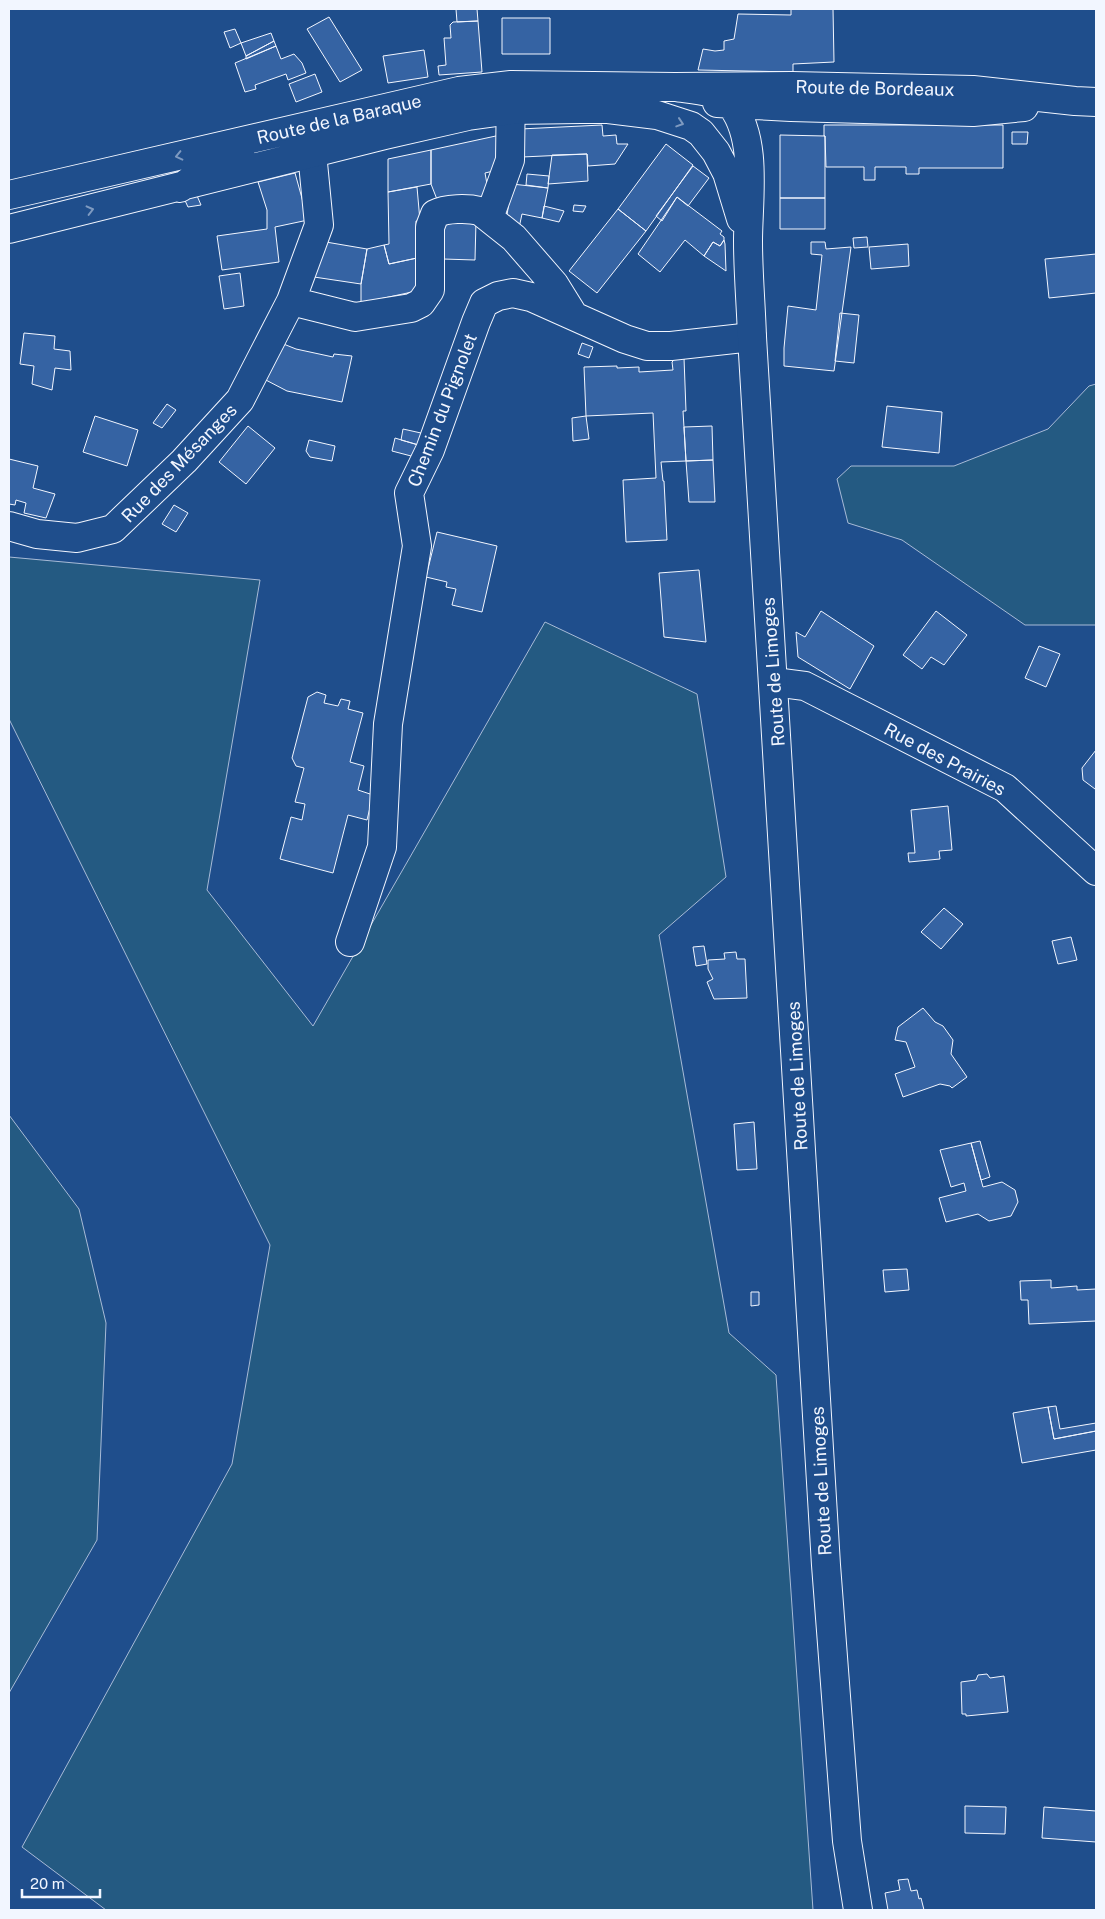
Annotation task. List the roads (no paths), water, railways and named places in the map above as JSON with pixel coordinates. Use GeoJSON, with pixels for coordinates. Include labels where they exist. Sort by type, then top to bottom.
{"type":"FeatureCollection","features":[{"type":"Feature","properties":{"kind":"main road","name":"Route de Bordeaux"},"geometry":{"type":"LineString","coordinates":[[675,87],[792,86],[973,90],[1086,102]]}},
{"type":"Feature","properties":{"kind":"main road","name":"Route de la Baraque"},"geometry":{"type":"LineString","coordinates":[[511,98],[675,87]]}},
{"type":"Feature","properties":{"kind":"main road"},"geometry":{"type":"LineString","coordinates":[[675,87],[710,92],[730,105],[758,98],[1086,102]]}},
{"type":"Feature","properties":{"kind":"main road","name":"Route de la Baraque"},"geometry":{"type":"LineString","coordinates":[[9,229],[180,188],[214,164],[309,140],[459,91],[511,98],[642,97],[730,105]]}},
{"type":"Feature","properties":{"kind":"main road"},"geometry":{"type":"LineString","coordinates":[[489,218],[510,160],[511,98]]}},
{"type":"Feature","properties":{"kind":"main road","name":"Route de Limoges"},"geometry":{"type":"LineString","coordinates":[[511,98],[657,115],[691,126],[701,134],[716,152],[727,173],[748,242]]}},
{"type":"Feature","properties":{"kind":"main road","name":"Route de Bordeaux"},"geometry":{"type":"LineString","coordinates":[[730,105],[973,112],[1086,102]]}},
{"type":"Feature","properties":{"kind":"main road"},"geometry":{"type":"LineString","coordinates":[[716,152],[715,139],[718,127],[730,105]]}},
{"type":"Feature","properties":{"kind":"main road","name":"Route de Limoges"},"geometry":{"type":"LineString","coordinates":[[730,105],[745,132],[750,190],[748,242],[752,337],[826,1565],[847,1841],[858,1910]]}},
{"type":"Feature","properties":{"kind":"main road"},"geometry":{"type":"LineString","coordinates":[[747,149],[750,133],[759,122],[772,113],[791,108]]}},
{"type":"Feature","properties":{"kind":"main road","name":"Route de la Baraque"},"geometry":{"type":"LineString","coordinates":[[11,190],[309,140]]}},
{"type":"Feature","properties":{"kind":"main road","name":"Rue des Mésanges"},"geometry":{"type":"LineString","coordinates":[[9,526],[37,534],[77,538],[113,529],[184,461],[240,400],[291,301],[319,226],[309,140]]}},
{"type":"Feature","properties":{"kind":"main road"},"geometry":{"type":"LineString","coordinates":[[11,190],[50,220]]}},
{"type":"Feature","properties":{"kind":"main road"},"geometry":{"type":"LineString","coordinates":[[291,301],[355,317],[411,308],[421,303],[430,290],[430,227],[435,214],[441,211],[474,210],[480,211],[514,238],[554,284],[572,314]]}},
{"type":"Feature","properties":{"kind":"main road","name":"Chemin du Pignolet"},"geometry":{"type":"LineString","coordinates":[[350,942],[382,847],[388,724],[417,546],[410,492],[430,450],[484,303],[498,296],[513,292],[531,297],[647,346],[671,346],[752,337]]}},
{"type":"Feature","properties":{"kind":"main road","name":"Rue des Prairies"},"geometry":{"type":"LineString","coordinates":[[774,682],[805,686],[1005,788],[1096,871]]}}]}
